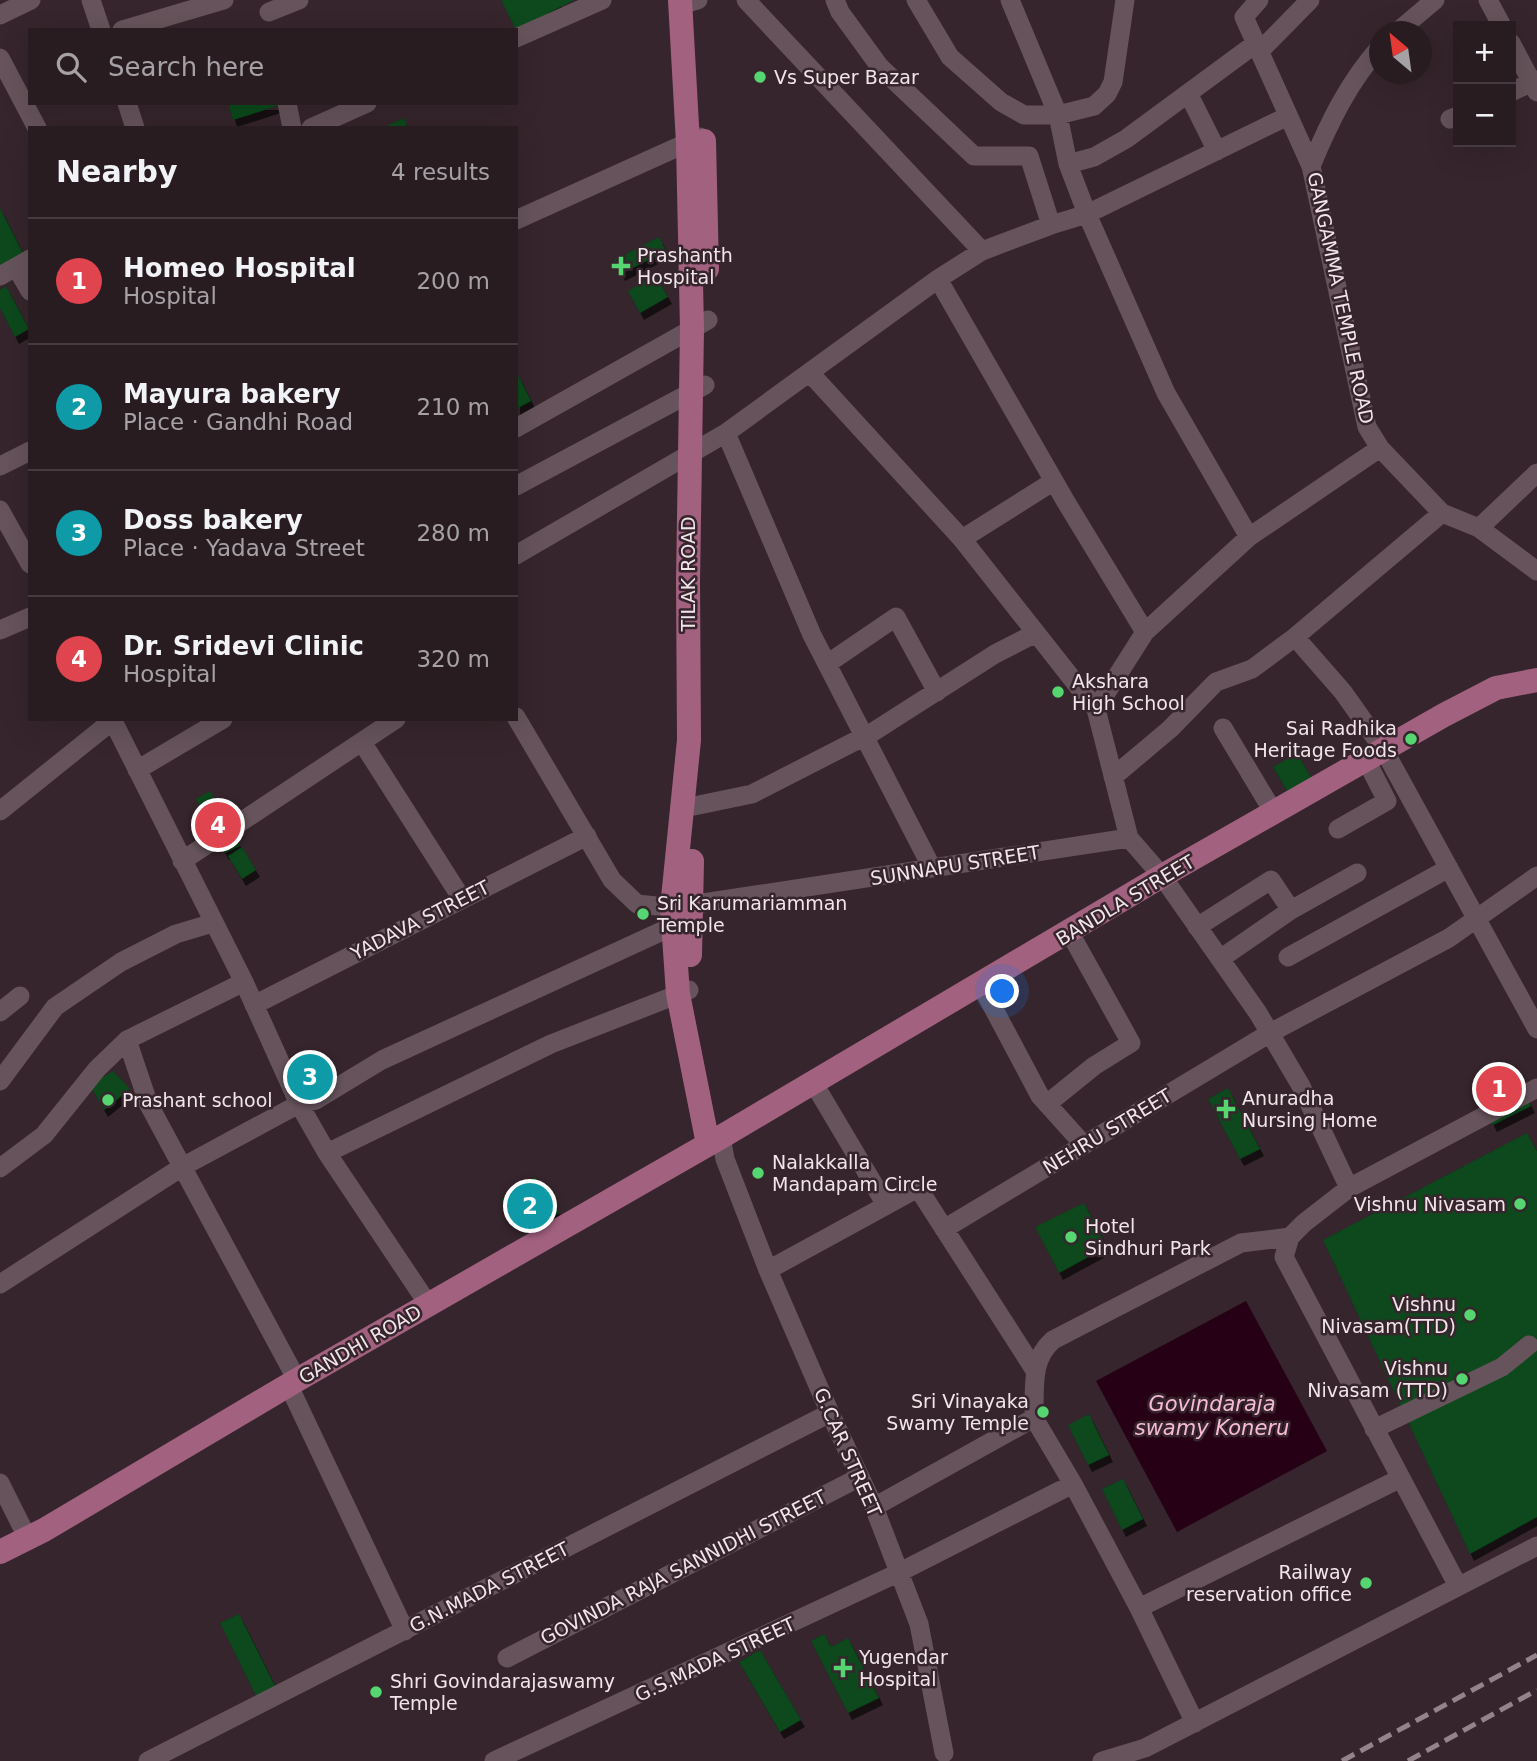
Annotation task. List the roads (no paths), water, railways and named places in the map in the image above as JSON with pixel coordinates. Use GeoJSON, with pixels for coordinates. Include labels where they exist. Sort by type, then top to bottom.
{"type":"FeatureCollection","features":[{"type":"Feature","properties":{"kind":"main road","name":"TILAK ROAD"},"geometry":{"type":"LineString","coordinates":[[690,1],[696,139],[707,187],[696,451],[683,992],[718,1147]]}},
{"type":"Feature","properties":{"kind":"main road","name":"TILAK ROAD"},"geometry":{"type":"LineString","coordinates":[[683,913],[694,806],[696,451]]}},
{"type":"Feature","properties":{"kind":"main road","name":"BANDLA STREET"},"geometry":{"type":"LineString","coordinates":[[718,1147],[813,1082],[1070,933],[1162,876],[1496,688],[1537,680]]}},
{"type":"Feature","properties":{"kind":"main road","name":"GANDHI ROAD"},"geometry":{"type":"LineString","coordinates":[[0,1552],[44,1530],[428,1304],[718,1147]]}},
{"type":"Feature","properties":{"kind":"street"},"geometry":{"type":"LineString","coordinates":[[0,15],[30,0]]}},
{"type":"Feature","properties":{"kind":"street"},"geometry":{"type":"LineString","coordinates":[[91,0],[100,28]]}},
{"type":"Feature","properties":{"kind":"street"},"geometry":{"type":"LineString","coordinates":[[129,28],[224,0]]}},
{"type":"Feature","properties":{"kind":"street"},"geometry":{"type":"LineString","coordinates":[[270,14],[299,0]]}},
{"type":"Feature","properties":{"kind":"street"},"geometry":{"type":"LineString","coordinates":[[518,37],[602,0]]}},
{"type":"Feature","properties":{"kind":"street"},"geometry":{"type":"LineString","coordinates":[[746,0],[982,251]]}},
{"type":"Feature","properties":{"kind":"street"},"geometry":{"type":"LineString","coordinates":[[835,0],[840,12],[880,67],[974,156],[1029,156],[1051,225]]}},
{"type":"Feature","properties":{"kind":"street"},"geometry":{"type":"LineString","coordinates":[[916,0],[950,57],[1002,102],[1024,115],[1058,116],[1094,106],[1107,94],[1113,82],[1125,0]]}},
{"type":"Feature","properties":{"kind":"street"},"geometry":{"type":"LineString","coordinates":[[1011,0],[1058,116],[1069,164],[1087,214],[1166,393],[1249,537]]}},
{"type":"Feature","properties":{"kind":"street"},"geometry":{"type":"LineString","coordinates":[[1259,0],[1244,17],[1311,166]]}},
{"type":"Feature","properties":{"kind":"street"},"geometry":{"type":"LineString","coordinates":[[1069,164],[1094,157],[1126,139],[1188,93],[1257,48],[1310,0]]}},
{"type":"Feature","properties":{"kind":"street"},"geometry":{"type":"LineString","coordinates":[[1410,21],[1435,0]]}},
{"type":"Feature","properties":{"kind":"street"},"geometry":{"type":"LineString","coordinates":[[1488,0],[1499,21]]}},
{"type":"Feature","properties":{"kind":"street"},"geometry":{"type":"LineString","coordinates":[[1516,52],[1535,85],[1516,91]]}},
{"type":"Feature","properties":{"kind":"street"},"geometry":{"type":"LineString","coordinates":[[0,58],[36,126]]}},
{"type":"Feature","properties":{"kind":"street","name":"GANGAMMA TEMPLE ROAD"},"geometry":{"type":"LineString","coordinates":[[1369,60],[1356,75],[1327,127],[1311,166],[1367,427],[1380,448],[1442,513],[1479,528],[1537,571]]}},
{"type":"Feature","properties":{"kind":"street"},"geometry":{"type":"LineString","coordinates":[[1188,93],[1217,150]]}},
{"type":"Feature","properties":{"kind":"street"},"geometry":{"type":"LineString","coordinates":[[128,105],[134,126]]}},
{"type":"Feature","properties":{"kind":"street"},"geometry":{"type":"LineString","coordinates":[[287,105],[292,126]]}},
{"type":"Feature","properties":{"kind":"street"},"geometry":{"type":"LineString","coordinates":[[315,126],[363,105]]}},
{"type":"Feature","properties":{"kind":"street"},"geometry":{"type":"LineString","coordinates":[[518,554],[726,433],[938,279],[982,251],[1087,214],[1288,116]]}},
{"type":"Feature","properties":{"kind":"street"},"geometry":{"type":"LineString","coordinates":[[518,219],[696,139]]}},
{"type":"Feature","properties":{"kind":"street"},"geometry":{"type":"LineString","coordinates":[[15,267],[28,288]]}},
{"type":"Feature","properties":{"kind":"street"},"geometry":{"type":"LineString","coordinates":[[938,279],[1054,481],[1145,632]]}},
{"type":"Feature","properties":{"kind":"street"},"geometry":{"type":"LineString","coordinates":[[518,427],[700,325]]}},
{"type":"Feature","properties":{"kind":"street"},"geometry":{"type":"LineString","coordinates":[[810,373],[962,539],[1096,709],[1129,838],[1162,876],[1270,1033],[1301,1086],[1349,1188]]}},
{"type":"Feature","properties":{"kind":"street"},"geometry":{"type":"LineString","coordinates":[[518,485],[698,389]]}},
{"type":"Feature","properties":{"kind":"street"},"geometry":{"type":"LineString","coordinates":[[726,433],[812,635],[932,868]]}},
{"type":"Feature","properties":{"kind":"street"},"geometry":{"type":"LineString","coordinates":[[1096,709],[1145,632],[1249,537],[1380,448]]}},
{"type":"Feature","properties":{"kind":"street"},"geometry":{"type":"LineString","coordinates":[[0,466],[28,452]]}},
{"type":"Feature","properties":{"kind":"street"},"geometry":{"type":"LineString","coordinates":[[1479,528],[1537,473]]}},
{"type":"Feature","properties":{"kind":"street"},"geometry":{"type":"LineString","coordinates":[[962,539],[1054,481]]}},
{"type":"Feature","properties":{"kind":"street"},"geometry":{"type":"LineString","coordinates":[[0,510],[28,560]]}},
{"type":"Feature","properties":{"kind":"street"},"geometry":{"type":"LineString","coordinates":[[1113,776],[1170,729],[1216,682],[1252,670],[1442,513]]}},
{"type":"Feature","properties":{"kind":"street"},"geometry":{"type":"LineString","coordinates":[[827,664],[896,617],[937,692]]}},
{"type":"Feature","properties":{"kind":"street"},"geometry":{"type":"LineString","coordinates":[[0,630],[28,618]]}},
{"type":"Feature","properties":{"kind":"street"},"geometry":{"type":"LineString","coordinates":[[694,806],[752,794],[864,737],[995,654],[1036,633]]}},
{"type":"Feature","properties":{"kind":"street"},"geometry":{"type":"LineString","coordinates":[[1295,637],[1343,692],[1375,755],[1449,868],[1537,1029]]}},
{"type":"Feature","properties":{"kind":"street"},"geometry":{"type":"LineString","coordinates":[[518,720],[612,880],[637,904],[683,913]]}},
{"type":"Feature","properties":{"kind":"street"},"geometry":{"type":"LineString","coordinates":[[0,811],[111,721]]}},
{"type":"Feature","properties":{"kind":"street"},"geometry":{"type":"LineString","coordinates":[[112,721],[244,982],[299,1104],[327,1153],[428,1304]]}},
{"type":"Feature","properties":{"kind":"street"},"geometry":{"type":"LineString","coordinates":[[137,770],[220,721]]}},
{"type":"Feature","properties":{"kind":"street"},"geometry":{"type":"LineString","coordinates":[[182,861],[393,721]]}},
{"type":"Feature","properties":{"kind":"street"},"geometry":{"type":"LineString","coordinates":[[1223,728],[1274,813]]}},
{"type":"Feature","properties":{"kind":"street"},"geometry":{"type":"LineString","coordinates":[[362,742],[462,899]]}},
{"type":"Feature","properties":{"kind":"street"},"geometry":{"type":"LineString","coordinates":[[1338,828],[1387,801],[1375,755]]}},
{"type":"Feature","properties":{"kind":"street","name":"YADAVA STREET"},"geometry":{"type":"LineString","coordinates":[[254,1005],[587,836]]}},
{"type":"Feature","properties":{"kind":"street","name":"SUNNAPU STREET"},"geometry":{"type":"LineString","coordinates":[[683,913],[932,868],[1129,838]]}},
{"type":"Feature","properties":{"kind":"street"},"geometry":{"type":"LineString","coordinates":[[1288,957],[1449,868]]}},
{"type":"Feature","properties":{"kind":"street"},"geometry":{"type":"LineString","coordinates":[[1220,959],[1291,911],[1357,873]]}},
{"type":"Feature","properties":{"kind":"street","name":"NEHRU STREET"},"geometry":{"type":"LineString","coordinates":[[944,1229],[1270,1033],[1449,938],[1537,876]]}},
{"type":"Feature","properties":{"kind":"street"},"geometry":{"type":"LineString","coordinates":[[1198,927],[1271,880],[1291,911]]}},
{"type":"Feature","properties":{"kind":"street"},"geometry":{"type":"LineString","coordinates":[[0,1284],[182,1167],[299,1104],[316,1100],[383,1060],[683,913]]}},
{"type":"Feature","properties":{"kind":"street"},"geometry":{"type":"LineString","coordinates":[[0,1081],[55,1007],[121,962],[176,934],[213,923]]}},
{"type":"Feature","properties":{"kind":"street"},"geometry":{"type":"LineString","coordinates":[[1047,1104],[1094,1066],[1131,1043],[1070,933]]}},
{"type":"Feature","properties":{"kind":"street"},"geometry":{"type":"LineString","coordinates":[[0,1168],[44,1135],[97,1069],[127,1041],[244,982]]}},
{"type":"Feature","properties":{"kind":"street"},"geometry":{"type":"LineString","coordinates":[[981,985],[1040,1096],[1084,1145]]}},
{"type":"Feature","properties":{"kind":"street"},"geometry":{"type":"LineString","coordinates":[[327,1153],[551,1044],[683,992]]}},
{"type":"Feature","properties":{"kind":"street"},"geometry":{"type":"LineString","coordinates":[[0,1012],[20,996]]}},
{"type":"Feature","properties":{"kind":"street"},"geometry":{"type":"LineString","coordinates":[[127,1041],[149,1105],[293,1383],[405,1630]]}},
{"type":"Feature","properties":{"kind":"street"},"geometry":{"type":"LineString","coordinates":[[813,1082],[886,1205]]}},
{"type":"Feature","properties":{"kind":"street"},"geometry":{"type":"LineString","coordinates":[[1458,1586],[1399,1479],[1284,1257],[1290,1237],[1349,1188],[1537,1088]]}},
{"type":"Feature","properties":{"kind":"street","name":"G.CAR STREET"},"geometry":{"type":"LineString","coordinates":[[718,1147],[768,1270],[874,1507],[919,1624],[941,1758]]}},
{"type":"Feature","properties":{"kind":"street"},"geometry":{"type":"LineString","coordinates":[[768,1270],[918,1188],[1035,1372]]}},
{"type":"Feature","properties":{"kind":"street"},"geometry":{"type":"LineString","coordinates":[[1195,1723],[1139,1608],[1073,1484],[1034,1418],[1035,1372],[1042,1350],[1053,1340],[1241,1243],[1290,1237]]}},
{"type":"Feature","properties":{"kind":"street"},"geometry":{"type":"LineString","coordinates":[[1374,1429],[1502,1367],[1529,1345]]}},
{"type":"Feature","properties":{"kind":"street","name":"G.N.MADA STREET"},"geometry":{"type":"LineString","coordinates":[[148,1761],[830,1413]]}},
{"type":"Feature","properties":{"kind":"street"},"geometry":{"type":"LineString","coordinates":[[874,1507],[1034,1418]]}},
{"type":"Feature","properties":{"kind":"street","name":"GOVINDA RAJA SANNIDHI STREET"},"geometry":{"type":"LineString","coordinates":[[507,1658],[860,1477]]}},
{"type":"Feature","properties":{"kind":"street"},"geometry":{"type":"LineString","coordinates":[[1139,1608],[1399,1479]]}},
{"type":"Feature","properties":{"kind":"street"},"geometry":{"type":"LineString","coordinates":[[0,1483],[27,1537]]}},
{"type":"Feature","properties":{"kind":"street","name":"G.S.MADA STREET"},"geometry":{"type":"LineString","coordinates":[[494,1761],[898,1573],[1073,1484]]}},
{"type":"Feature","properties":{"kind":"street"},"geometry":{"type":"LineString","coordinates":[[1102,1761],[1145,1748],[1537,1546]]}},
{"type":"Feature","properties":{"kind":"water","name":"Govindaraja swamy Koneru"},"geometry":{"type":"Polygon","coordinates":[[[1246,1301],[1327,1451],[1177,1532],[1096,1381],[1246,1301]]]}},
{"type":"Feature","properties":{"kind":"railway"},"geometry":{"type":"LineString","coordinates":[[1342,1761],[1537,1655]]}},
{"type":"Feature","properties":{"kind":"railway"},"geometry":{"type":"LineString","coordinates":[[1408,1761],[1537,1690]]}},
{"type":"Feature","properties":{"kind":"place","name":"Vs Super Bazar"},"geometry":{"type":"Point","coordinates":[760,77]}},
{"type":"Feature","properties":{"kind":"place","name":"Prashanth Hospital"},"geometry":{"type":"Point","coordinates":[621,266]}},
{"type":"Feature","properties":{"kind":"place","name":"Akshara High School"},"geometry":{"type":"Point","coordinates":[1058,692]}},
{"type":"Feature","properties":{"kind":"place","name":"Sai Radhika Heritage Foods"},"geometry":{"type":"Point","coordinates":[1411,739]}},
{"type":"Feature","properties":{"kind":"place","name":"Dr. Sridevi Clinic"},"geometry":{"type":"Point","coordinates":[218,825]}},
{"type":"Feature","properties":{"kind":"place","name":"Sri Karumariamman Temple"},"geometry":{"type":"Point","coordinates":[643,914]}},
{"type":"Feature","properties":{"kind":"place","name":"Doss bakery"},"geometry":{"type":"Point","coordinates":[310,1077]}},
{"type":"Feature","properties":{"kind":"place","name":"Homeo Hospital"},"geometry":{"type":"Point","coordinates":[1499,1089]}},
{"type":"Feature","properties":{"kind":"place","name":"Prashant school"},"geometry":{"type":"Point","coordinates":[108,1100]}},
{"type":"Feature","properties":{"kind":"place","name":"Anuradha Nursing Home"},"geometry":{"type":"Point","coordinates":[1226,1109]}},
{"type":"Feature","properties":{"kind":"place","name":"Nalakkalla Mandapam Circle"},"geometry":{"type":"Point","coordinates":[758,1173]}},
{"type":"Feature","properties":{"kind":"place","name":"Vishnu Nivasam"},"geometry":{"type":"Point","coordinates":[1520,1204]}},
{"type":"Feature","properties":{"kind":"place","name":"Mayura bakery"},"geometry":{"type":"Point","coordinates":[530,1206]}},
{"type":"Feature","properties":{"kind":"place","name":"Hotel Sindhuri Park"},"geometry":{"type":"Point","coordinates":[1071,1237]}},
{"type":"Feature","properties":{"kind":"place","name":"Vishnu Nivasam(TTD)"},"geometry":{"type":"Point","coordinates":[1470,1315]}},
{"type":"Feature","properties":{"kind":"place","name":"Vishnu Nivasam (TTD)"},"geometry":{"type":"Point","coordinates":[1462,1379]}},
{"type":"Feature","properties":{"kind":"place","name":"Sri Vinayaka Swamy Temple"},"geometry":{"type":"Point","coordinates":[1043,1412]}},
{"type":"Feature","properties":{"kind":"place","name":"Railway reservation office"},"geometry":{"type":"Point","coordinates":[1366,1583]}},
{"type":"Feature","properties":{"kind":"place","name":"Yugendar Hospital"},"geometry":{"type":"Point","coordinates":[843,1668]}},
{"type":"Feature","properties":{"kind":"place","name":"Shri Govindarajaswamy Temple"},"geometry":{"type":"Point","coordinates":[376,1692]}}]}
